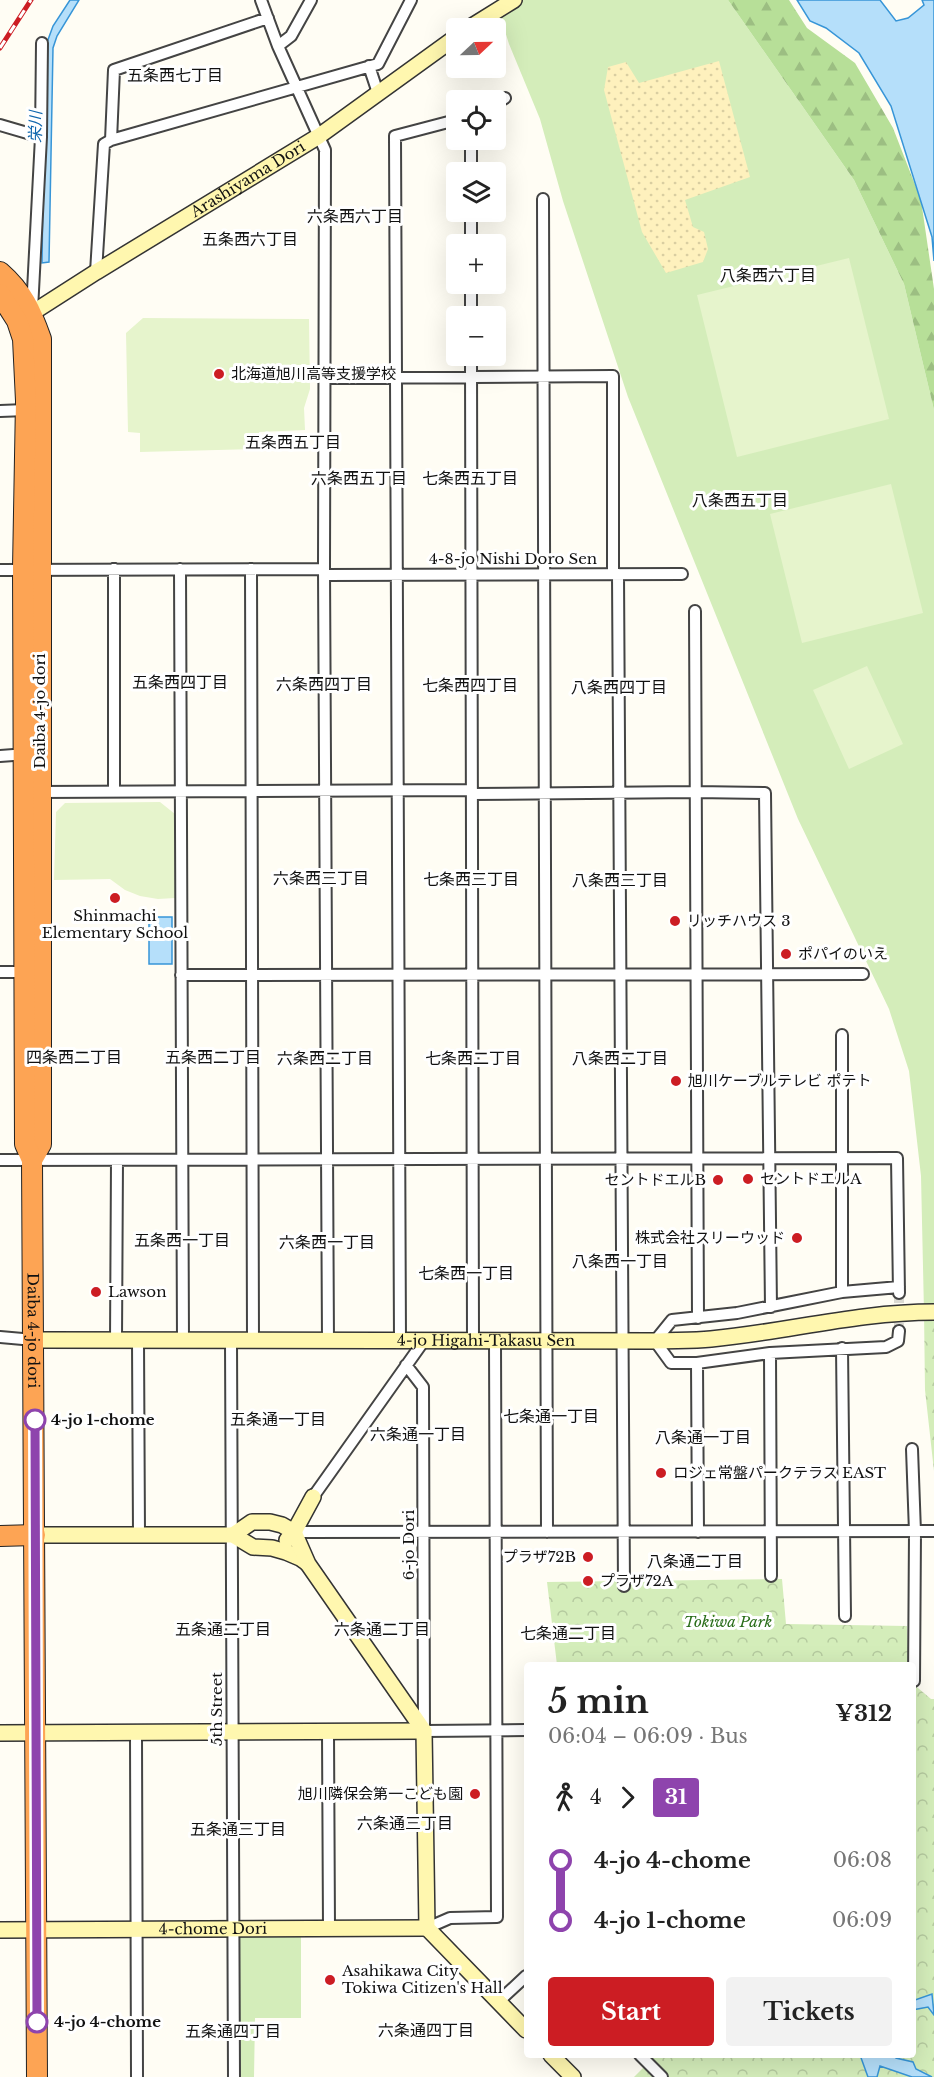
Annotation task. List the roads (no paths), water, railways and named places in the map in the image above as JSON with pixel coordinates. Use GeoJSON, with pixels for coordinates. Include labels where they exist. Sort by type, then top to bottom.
{"type":"FeatureCollection","features":[{"type":"Feature","properties":{"kind":"highway","name":"Daiba 4-jo dori"},"geometry":{"type":"LineString","coordinates":[[0,272],[21,293],[32,313],[41,339],[31,569]]}},
{"type":"Feature","properties":{"kind":"highway","name":"Daiba 4-jo dori"},"geometry":{"type":"LineString","coordinates":[[0,294],[17,321],[23,339],[31,569],[32,972],[25,1144],[32,1160],[37,2077]]}},
{"type":"Feature","properties":{"kind":"highway"},"geometry":{"type":"LineString","coordinates":[[0,294],[32,313],[31,356],[26,405]]}},
{"type":"Feature","properties":{"kind":"highway"},"geometry":{"type":"LineString","coordinates":[[0,1536],[35,1536]]}},
{"type":"Feature","properties":{"kind":"street"},"geometry":{"type":"LineString","coordinates":[[261,0],[278,46],[325,150],[324,572],[328,1342]]}},
{"type":"Feature","properties":{"kind":"street"},"geometry":{"type":"LineString","coordinates":[[278,46],[291,36],[311,0]]}},
{"type":"Feature","properties":{"kind":"street"},"geometry":{"type":"LineString","coordinates":[[96,272],[104,144],[111,140],[378,64],[411,0]]}},
{"type":"Feature","properties":{"kind":"street"},"geometry":{"type":"LineString","coordinates":[[485,18],[514,0]]}},
{"type":"Feature","properties":{"kind":"street"},"geometry":{"type":"LineString","coordinates":[[111,140],[114,70],[268,18]]}},
{"type":"Feature","properties":{"kind":"street"},"geometry":{"type":"LineString","coordinates":[[32,313],[42,43]]}},
{"type":"Feature","properties":{"kind":"street","name":"Arashiyama Dori"},"geometry":{"type":"LineString","coordinates":[[32,313],[319,136],[446,44]]}},
{"type":"Feature","properties":{"kind":"street"},"geometry":{"type":"LineString","coordinates":[[369,66],[378,93]]}},
{"type":"Feature","properties":{"kind":"street"},"geometry":{"type":"LineString","coordinates":[[400,1342],[395,136],[446,123]]}},
{"type":"Feature","properties":{"kind":"street"},"geometry":{"type":"LineString","coordinates":[[0,125],[40,137]]}},
{"type":"Feature","properties":{"kind":"street"},"geometry":{"type":"LineString","coordinates":[[543,199],[546,1532]]}},
{"type":"Feature","properties":{"kind":"street"},"geometry":{"type":"LineString","coordinates":[[471,366],[473,1342]]}},
{"type":"Feature","properties":{"kind":"street"},"geometry":{"type":"LineString","coordinates":[[324,378],[613,376],[616,574],[682,574]]}},
{"type":"Feature","properties":{"kind":"street"},"geometry":{"type":"LineString","coordinates":[[0,411],[26,405]]}},
{"type":"Feature","properties":{"kind":"street"},"geometry":{"type":"LineString","coordinates":[[114,569],[114,791]]}},
{"type":"Feature","properties":{"kind":"street"},"geometry":{"type":"LineString","coordinates":[[180,569],[183,1341]]}},
{"type":"Feature","properties":{"kind":"street"},"geometry":{"type":"LineString","coordinates":[[251,569],[253,1341]]}},
{"type":"Feature","properties":{"kind":"street","name":"4-8-jo Nishi Doro Sen"},"geometry":{"type":"LineString","coordinates":[[0,570],[251,569],[397,574],[616,574],[624,1586]]}},
{"type":"Feature","properties":{"kind":"street"},"geometry":{"type":"LineString","coordinates":[[695,611],[698,1318]]}},
{"type":"Feature","properties":{"kind":"street"},"geometry":{"type":"LineString","coordinates":[[0,756],[32,754]]}},
{"type":"Feature","properties":{"kind":"street"},"geometry":{"type":"LineString","coordinates":[[32,792],[253,790],[619,794],[765,793],[771,1307]]}},
{"type":"Feature","properties":{"kind":"street"},"geometry":{"type":"LineString","coordinates":[[0,972],[32,972]]}},
{"type":"Feature","properties":{"kind":"street"},"geometry":{"type":"LineString","coordinates":[[181,975],[863,974]]}},
{"type":"Feature","properties":{"kind":"street"},"geometry":{"type":"LineString","coordinates":[[842,1035],[843,1292]]}},
{"type":"Feature","properties":{"kind":"street"},"geometry":{"type":"LineString","coordinates":[[0,1160],[897,1158],[899,1290],[843,1292],[771,1307],[672,1320],[655,1341],[671,1363],[770,1353],[886,1347],[899,1336]]}},
{"type":"Feature","properties":{"kind":"street"},"geometry":{"type":"LineString","coordinates":[[116,1341],[117,1160]]}},
{"type":"Feature","properties":{"kind":"street","name":"4-jo Higahi-Takasu Sen"},"geometry":{"type":"LineString","coordinates":[[34,1340],[655,1341],[711,1339],[856,1317],[903,1312],[934,1312]]}},
{"type":"Feature","properties":{"kind":"street"},"geometry":{"type":"LineString","coordinates":[[0,1337],[34,1340]]}},
{"type":"Feature","properties":{"kind":"street"},"geometry":{"type":"LineString","coordinates":[[138,1341],[139,1535]]}},
{"type":"Feature","properties":{"kind":"street","name":"5th Street"},"geometry":{"type":"LineString","coordinates":[[231,1341],[234,2077]]}},
{"type":"Feature","properties":{"kind":"street"},"geometry":{"type":"LineString","coordinates":[[272,1548],[283,1545],[294,1532],[313,1497],[423,1342]]}},
{"type":"Feature","properties":{"kind":"street"},"geometry":{"type":"LineString","coordinates":[[427,1929],[450,1918],[496,1917],[495,1342]]}},
{"type":"Feature","properties":{"kind":"street"},"geometry":{"type":"LineString","coordinates":[[842,1348],[845,1616]]}},
{"type":"Feature","properties":{"kind":"street"},"geometry":{"type":"LineString","coordinates":[[770,1353],[771,1575]]}},
{"type":"Feature","properties":{"kind":"street"},"geometry":{"type":"LineString","coordinates":[[697,1362],[698,1532]]}},
{"type":"Feature","properties":{"kind":"street","name":"6-jo Dori"},"geometry":{"type":"LineString","coordinates":[[406,1365],[423,1388],[424,1731]]}},
{"type":"Feature","properties":{"kind":"street"},"geometry":{"type":"LineString","coordinates":[[912,1449],[915,1532],[914,1662]]}},
{"type":"Feature","properties":{"kind":"street"},"geometry":{"type":"LineString","coordinates":[[270,1522],[300,1510],[313,1497]]}},
{"type":"Feature","properties":{"kind":"street"},"geometry":{"type":"LineString","coordinates":[[233,1535],[252,1522],[270,1522],[282,1525],[294,1532],[934,1531]]}},
{"type":"Feature","properties":{"kind":"street"},"geometry":{"type":"LineString","coordinates":[[294,1532],[308,1564],[424,1731],[427,1929],[524,2028]]}},
{"type":"Feature","properties":{"kind":"street"},"geometry":{"type":"LineString","coordinates":[[35,1536],[233,1535],[253,1547],[272,1548],[300,1558],[308,1564]]}},
{"type":"Feature","properties":{"kind":"street"},"geometry":{"type":"LineString","coordinates":[[0,1733],[524,1730]]}},
{"type":"Feature","properties":{"kind":"street"},"geometry":{"type":"LineString","coordinates":[[136,1732],[137,2077]]}},
{"type":"Feature","properties":{"kind":"street"},"geometry":{"type":"LineString","coordinates":[[328,1732],[329,1929]]}},
{"type":"Feature","properties":{"kind":"street","name":"4-chome Dori"},"geometry":{"type":"LineString","coordinates":[[0,1930],[427,1929]]}},
{"type":"Feature","properties":{"kind":"street"},"geometry":{"type":"LineString","coordinates":[[498,2002],[524,1978]]}},
{"type":"Feature","properties":{"kind":"street"},"geometry":{"type":"LineString","coordinates":[[554,2058],[573,2077]]}},
{"type":"Feature","properties":{"kind":"street"},"geometry":{"type":"LineString","coordinates":[[642,2058],[657,2076]]}},
{"type":"Feature","properties":{"kind":"water"},"geometry":{"type":"Polygon","coordinates":[[[70,0],[79,0],[57,36],[53,48],[49,262],[42,263],[45,48],[53,26],[70,0]]]}},
{"type":"Feature","properties":{"kind":"water"},"geometry":{"type":"Polygon","coordinates":[[[797,0],[880,0],[896,21],[908,18],[924,5],[922,0],[934,0],[934,261],[932,237],[891,106],[859,53],[826,28],[810,21],[797,0]]]}},
{"type":"Feature","properties":{"kind":"water"},"geometry":{"type":"Polygon","coordinates":[[[149,917],[172,917],[172,964],[149,964],[149,917]]]}},
{"type":"Feature","properties":{"kind":"water"},"geometry":{"type":"Polygon","coordinates":[[[932,1994],[934,2015],[928,2007],[916,2009],[916,2000],[932,1994]]]}},
{"type":"Feature","properties":{"kind":"water"},"geometry":{"type":"Polygon","coordinates":[[[861,2058],[896,2058],[913,2062],[916,2069],[932,2077],[912,2077],[880,2066],[877,2077],[868,2077],[861,2058]]]}},
{"type":"Feature","properties":{"kind":"tunnel"},"geometry":{"type":"LineString","coordinates":[[899,1293],[899,1331]]}},
{"type":"Feature","properties":{"kind":"railway"},"geometry":{"type":"LineString","coordinates":[[0,48],[31,0]]}},
{"type":"Feature","properties":{"kind":"place","name":"北海道旭川高等支援学校"},"geometry":{"type":"Point","coordinates":[219,374]}},
{"type":"Feature","properties":{"kind":"place","name":"Shinmachi Elementary School"},"geometry":{"type":"Point","coordinates":[115,898]}},
{"type":"Feature","properties":{"kind":"place","name":"リッチハウス 3"},"geometry":{"type":"Point","coordinates":[675,921]}},
{"type":"Feature","properties":{"kind":"place","name":"ポパイのいえ"},"geometry":{"type":"Point","coordinates":[786,954]}},
{"type":"Feature","properties":{"kind":"place","name":"旭川ケーブルテレビ ポテト"},"geometry":{"type":"Point","coordinates":[676,1081]}},
{"type":"Feature","properties":{"kind":"place","name":"セントドエルA"},"geometry":{"type":"Point","coordinates":[748,1179]}},
{"type":"Feature","properties":{"kind":"place","name":"セントドエルB"},"geometry":{"type":"Point","coordinates":[718,1180]}},
{"type":"Feature","properties":{"kind":"place","name":"株式会社スリーウッド"},"geometry":{"type":"Point","coordinates":[797,1238]}},
{"type":"Feature","properties":{"kind":"place","name":"Lawson"},"geometry":{"type":"Point","coordinates":[96,1292]}},
{"type":"Feature","properties":{"kind":"place","name":"4-jo 1-chome"},"geometry":{"type":"Point","coordinates":[35,1420]}},
{"type":"Feature","properties":{"kind":"place","name":"ロジェ常盤パークテラス EAST"},"geometry":{"type":"Point","coordinates":[661,1473]}},
{"type":"Feature","properties":{"kind":"place","name":"プラザ72B"},"geometry":{"type":"Point","coordinates":[588,1557]}},
{"type":"Feature","properties":{"kind":"place","name":"プラザ72A"},"geometry":{"type":"Point","coordinates":[588,1581]}},
{"type":"Feature","properties":{"kind":"place","name":"旭川隣保会第一こども園"},"geometry":{"type":"Point","coordinates":[475,1794]}},
{"type":"Feature","properties":{"kind":"place","name":"Asahikawa City Tokiwa Citizen's Hall"},"geometry":{"type":"Point","coordinates":[330,1980]}},
{"type":"Feature","properties":{"kind":"place","name":"4-jo 4-chome"},"geometry":{"type":"Point","coordinates":[37,2022]}},
{"type":"Feature","properties":{"kind":"district","name":"五条西七丁目"},"geometry":{"type":"Point","coordinates":[175,75]}},
{"type":"Feature","properties":{"kind":"district","name":"六条西六丁目"},"geometry":{"type":"Point","coordinates":[355,216]}},
{"type":"Feature","properties":{"kind":"district","name":"五条西六丁目"},"geometry":{"type":"Point","coordinates":[250,239]}},
{"type":"Feature","properties":{"kind":"district","name":"八条西六丁目"},"geometry":{"type":"Point","coordinates":[768,275]}},
{"type":"Feature","properties":{"kind":"district","name":"五条西五丁目"},"geometry":{"type":"Point","coordinates":[293,442]}},
{"type":"Feature","properties":{"kind":"district","name":"六条西五丁目"},"geometry":{"type":"Point","coordinates":[359,478]}},
{"type":"Feature","properties":{"kind":"district","name":"七条西五丁目"},"geometry":{"type":"Point","coordinates":[470,478]}},
{"type":"Feature","properties":{"kind":"district","name":"八条西五丁目"},"geometry":{"type":"Point","coordinates":[740,500]}},
{"type":"Feature","properties":{"kind":"district","name":"五条西四丁目"},"geometry":{"type":"Point","coordinates":[180,682]}},
{"type":"Feature","properties":{"kind":"district","name":"六条西四丁目"},"geometry":{"type":"Point","coordinates":[324,684]}},
{"type":"Feature","properties":{"kind":"district","name":"七条西四丁目"},"geometry":{"type":"Point","coordinates":[470,685]}},
{"type":"Feature","properties":{"kind":"district","name":"八条西四丁目"},"geometry":{"type":"Point","coordinates":[619,687]}},
{"type":"Feature","properties":{"kind":"district","name":"六条西三丁目"},"geometry":{"type":"Point","coordinates":[321,878]}},
{"type":"Feature","properties":{"kind":"district","name":"七条西三丁目"},"geometry":{"type":"Point","coordinates":[471,879]}},
{"type":"Feature","properties":{"kind":"district","name":"八条西三丁目"},"geometry":{"type":"Point","coordinates":[620,880]}},
{"type":"Feature","properties":{"kind":"district","name":"四条西二丁目"},"geometry":{"type":"Point","coordinates":[74,1057]}},
{"type":"Feature","properties":{"kind":"district","name":"五条西二丁目"},"geometry":{"type":"Point","coordinates":[213,1057]}},
{"type":"Feature","properties":{"kind":"district","name":"六条西二丁目"},"geometry":{"type":"Point","coordinates":[325,1058]}},
{"type":"Feature","properties":{"kind":"district","name":"七条西二丁目"},"geometry":{"type":"Point","coordinates":[473,1058]}},
{"type":"Feature","properties":{"kind":"district","name":"八条西二丁目"},"geometry":{"type":"Point","coordinates":[620,1058]}},
{"type":"Feature","properties":{"kind":"district","name":"五条西一丁目"},"geometry":{"type":"Point","coordinates":[182,1240]}},
{"type":"Feature","properties":{"kind":"district","name":"六条西一丁目"},"geometry":{"type":"Point","coordinates":[327,1242]}},
{"type":"Feature","properties":{"kind":"district","name":"八条西一丁目"},"geometry":{"type":"Point","coordinates":[620,1261]}},
{"type":"Feature","properties":{"kind":"district","name":"七条西一丁目"},"geometry":{"type":"Point","coordinates":[466,1273]}},
{"type":"Feature","properties":{"kind":"district","name":"七条通一丁目"},"geometry":{"type":"Point","coordinates":[551,1416]}},
{"type":"Feature","properties":{"kind":"district","name":"五条通一丁目"},"geometry":{"type":"Point","coordinates":[278,1419]}},
{"type":"Feature","properties":{"kind":"district","name":"六条通一丁目"},"geometry":{"type":"Point","coordinates":[418,1434]}},
{"type":"Feature","properties":{"kind":"district","name":"八条通一丁目"},"geometry":{"type":"Point","coordinates":[703,1437]}},
{"type":"Feature","properties":{"kind":"district","name":"八条通二丁目"},"geometry":{"type":"Point","coordinates":[695,1561]}},
{"type":"Feature","properties":{"kind":"district","name":"五条通二丁目"},"geometry":{"type":"Point","coordinates":[223,1629]}},
{"type":"Feature","properties":{"kind":"district","name":"六条通二丁目"},"geometry":{"type":"Point","coordinates":[382,1629]}},
{"type":"Feature","properties":{"kind":"district","name":"七条通二丁目"},"geometry":{"type":"Point","coordinates":[568,1633]}},
{"type":"Feature","properties":{"kind":"district","name":"六条通三丁目"},"geometry":{"type":"Point","coordinates":[405,1823]}},
{"type":"Feature","properties":{"kind":"district","name":"五条通三丁目"},"geometry":{"type":"Point","coordinates":[238,1829]}},
{"type":"Feature","properties":{"kind":"district","name":"六条通四丁目"},"geometry":{"type":"Point","coordinates":[426,2030]}},
{"type":"Feature","properties":{"kind":"district","name":"五条通四丁目"},"geometry":{"type":"Point","coordinates":[233,2031]}},
{"type":"Feature","properties":{"kind":"water label","name":"栄川"},"geometry":{"type":"Point","coordinates":[35,127]}},
{"type":"Feature","properties":{"kind":"park label","name":"Tokiwa Park"},"geometry":{"type":"Point","coordinates":[728,1622]}}]}
